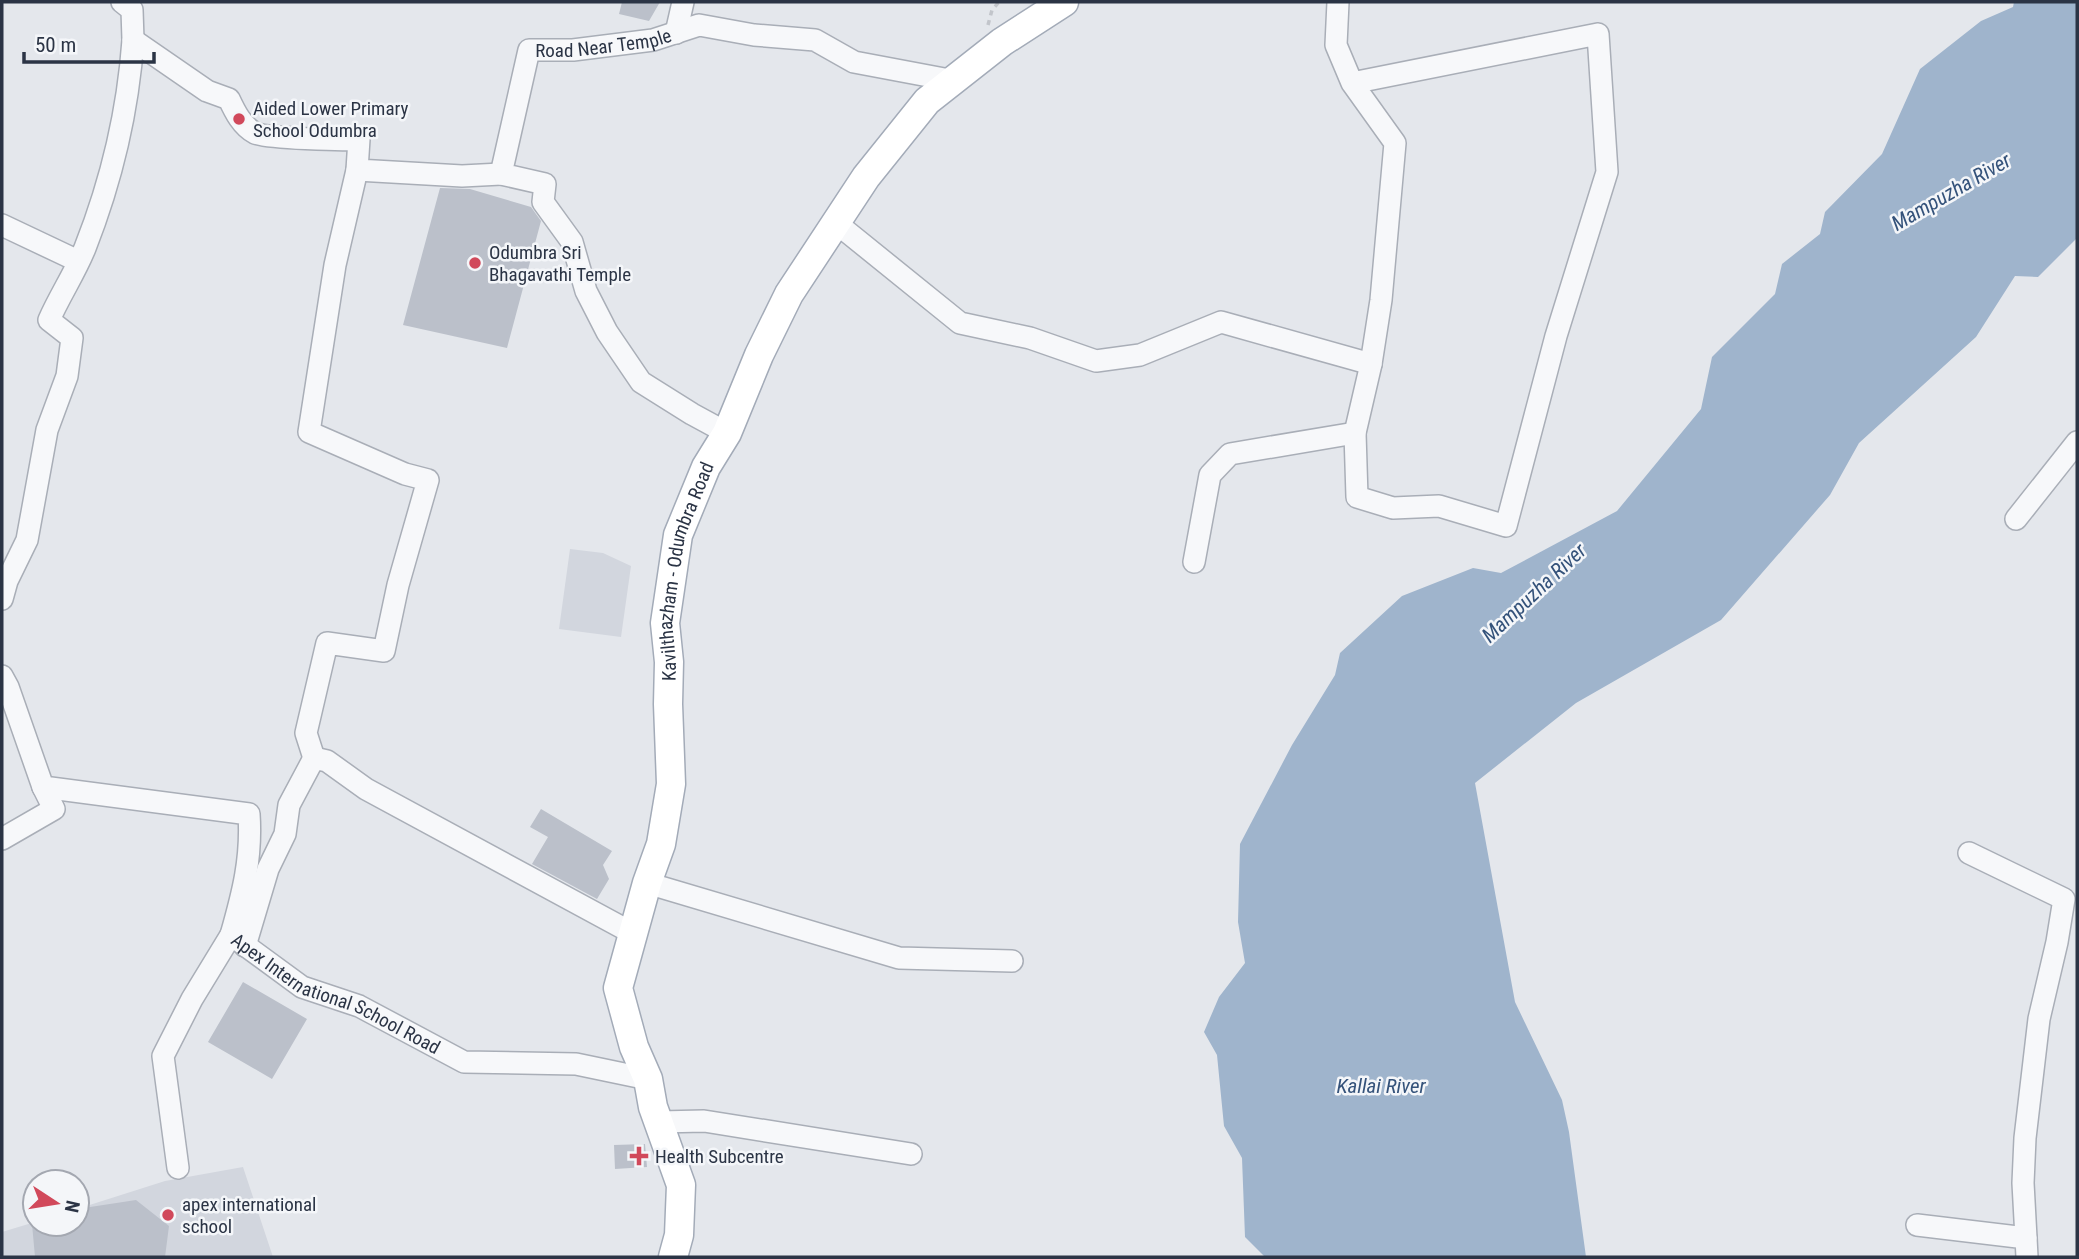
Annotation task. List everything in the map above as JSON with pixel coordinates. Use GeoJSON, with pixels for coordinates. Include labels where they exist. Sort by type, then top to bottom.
{"type":"FeatureCollection","features":[{"type":"Feature","properties":{"kind":"main road","name":"Kavilthazham - Odumbra Road"},"geometry":{"type":"LineString","coordinates":[[673,1257],[679,1235],[681,1185],[659,1122],[648,1079],[634,1047],[618,988],[647,883],[661,844],[671,784],[669,662],[665,623],[678,536],[706,467],[727,433],[755,365],[789,294],[866,177],[928,101],[1002,42],[1064,2]]}},
{"type":"Feature","properties":{"kind":"street"},"geometry":{"type":"LineString","coordinates":[[2,599],[7,581],[27,540],[47,430],[67,376],[72,338],[49,320],[78,261],[110,175],[130,86],[134,40],[132,10],[122,2]]}},
{"type":"Feature","properties":{"kind":"street"},"geometry":{"type":"LineString","coordinates":[[676,33],[683,2]]}},
{"type":"Feature","properties":{"kind":"street"},"geometry":{"type":"LineString","coordinates":[[1338,2],[1336,45],[1352,83],[1395,143],[1381,300],[1371,363],[1355,433],[1357,498],[1393,508],[1439,506],[1506,526],[1556,336],[1607,172],[1598,34],[1352,83]]}},
{"type":"Feature","properties":{"kind":"street","name":"Road Near Temple"},"geometry":{"type":"LineString","coordinates":[[501,174],[529,50],[573,50],[653,40],[699,25],[754,35],[815,40],[854,62],[955,81]]}},
{"type":"Feature","properties":{"kind":"street"},"geometry":{"type":"LineString","coordinates":[[134,40],[207,91],[229,99],[239,119],[256,134],[359,139],[357,170],[335,265],[309,432],[405,474],[428,481],[398,585],[384,651],[327,643],[306,733],[314,758],[289,806],[285,834],[238,941]]}},
{"type":"Feature","properties":{"kind":"street"},"geometry":{"type":"LineString","coordinates":[[357,170],[462,176],[501,174],[545,184],[542,202],[572,242],[586,291],[607,332],[641,382],[727,433]]}},
{"type":"Feature","properties":{"kind":"street"},"geometry":{"type":"LineString","coordinates":[[835,222],[960,323],[1030,338],[1096,361],[1140,355],[1221,322],[1371,363]]}},
{"type":"Feature","properties":{"kind":"street"},"geometry":{"type":"LineString","coordinates":[[2,225],[78,261]]}},
{"type":"Feature","properties":{"kind":"street"},"geometry":{"type":"LineString","coordinates":[[1194,562],[1210,475],[1230,454],[1355,433]]}},
{"type":"Feature","properties":{"kind":"street"},"geometry":{"type":"LineString","coordinates":[[2016,519],[2077,442]]}},
{"type":"Feature","properties":{"kind":"street"},"geometry":{"type":"LineString","coordinates":[[2,676],[43,787],[54,809],[2,839]]}},
{"type":"Feature","properties":{"kind":"street"},"geometry":{"type":"LineString","coordinates":[[314,758],[327,761],[366,789],[634,933]]}},
{"type":"Feature","properties":{"kind":"street"},"geometry":{"type":"LineString","coordinates":[[43,787],[249,814],[251,843],[238,941]]}},
{"type":"Feature","properties":{"kind":"street"},"geometry":{"type":"LineString","coordinates":[[1917,1224],[2026,1247],[2023,1183],[2025,1138],[2039,1019],[2057,942],[2071,900],[1969,853]]}},
{"type":"Feature","properties":{"kind":"street"},"geometry":{"type":"LineString","coordinates":[[647,883],[899,958],[1012,961]]}},
{"type":"Feature","properties":{"kind":"street","name":"Apex International School Road"},"geometry":{"type":"LineString","coordinates":[[178,1168],[163,1056],[192,999],[238,941],[302,987],[359,1006],[464,1062],[576,1064],[648,1079]]}},
{"type":"Feature","properties":{"kind":"street"},"geometry":{"type":"LineString","coordinates":[[659,1122],[704,1121],[911,1154]]}},
{"type":"Feature","properties":{"kind":"shaded area"},"geometry":{"type":"Polygon","coordinates":[[[570,549],[603,553],[631,566],[621,637],[559,629],[570,549]]]}},
{"type":"Feature","properties":{"kind":"shaded area","name":"apex international school"},"geometry":{"type":"Polygon","coordinates":[[[243,1167],[273,1257],[2,1257],[2,1232],[21,1226],[21,1238],[91,1238],[91,1205],[165,1181],[243,1167]]]}},
{"type":"Feature","properties":{"kind":"water","name":"Kallai River"},"geometry":{"type":"Polygon","coordinates":[[[2014,2],[2077,2],[2077,238],[2038,277],[2015,276],[1976,337],[1859,443],[1830,495],[1721,620],[1576,703],[1475,783],[1515,1002],[1562,1100],[1586,1257],[1265,1257],[1245,1237],[1242,1158],[1224,1126],[1217,1055],[1204,1032],[1219,997],[1245,963],[1238,922],[1240,844],[1292,745],[1335,675],[1340,653],[1402,596],[1473,568],[1501,573],[1617,511],[1701,409],[1712,357],[1775,294],[1782,264],[1820,234],[1825,212],[1882,154],[1920,69],[1981,21],[2013,7],[2014,2]]]}},
{"type":"Feature","properties":{"kind":"building"},"geometry":{"type":"Polygon","coordinates":[[[622,2],[660,2],[649,21],[619,14],[622,2]]]}},
{"type":"Feature","properties":{"kind":"building","name":"Odumbra Sri Bhagavathi Temple"},"geometry":{"type":"Polygon","coordinates":[[[440,188],[470,189],[531,207],[541,221],[507,348],[403,325],[440,188]]]}},
{"type":"Feature","properties":{"kind":"building"},"geometry":{"type":"Polygon","coordinates":[[[541,809],[612,851],[603,865],[609,879],[597,899],[532,864],[548,837],[530,827],[541,809]]]}},
{"type":"Feature","properties":{"kind":"building"},"geometry":{"type":"Polygon","coordinates":[[[243,982],[307,1019],[272,1079],[208,1042],[243,982]]]}},
{"type":"Feature","properties":{"kind":"building"},"geometry":{"type":"Polygon","coordinates":[[[645,1144],[647,1167],[615,1169],[614,1145],[645,1144]]]}},
{"type":"Feature","properties":{"kind":"building","name":"apex international school"},"geometry":{"type":"Polygon","coordinates":[[[136,1200],[169,1226],[165,1257],[35,1257],[33,1238],[91,1238],[91,1207],[136,1200]]]}},
{"type":"Feature","properties":{"kind":"place","name":"Aided Lower Primary School Odumbra"},"geometry":{"type":"Point","coordinates":[239,119]}},
{"type":"Feature","properties":{"kind":"place","name":"Odumbra Sri Bhagavathi Temple"},"geometry":{"type":"Point","coordinates":[475,263]}},
{"type":"Feature","properties":{"kind":"place","name":"Health Subcentre"},"geometry":{"type":"Point","coordinates":[639,1156]}},
{"type":"Feature","properties":{"kind":"place","name":"apex international school"},"geometry":{"type":"Point","coordinates":[168,1215]}},
{"type":"Feature","properties":{"kind":"water label","name":"Mampuzha River"},"geometry":{"type":"Point","coordinates":[1951,192]}},
{"type":"Feature","properties":{"kind":"water label","name":"Mampuzha River"},"geometry":{"type":"Point","coordinates":[1534,593]}}]}
